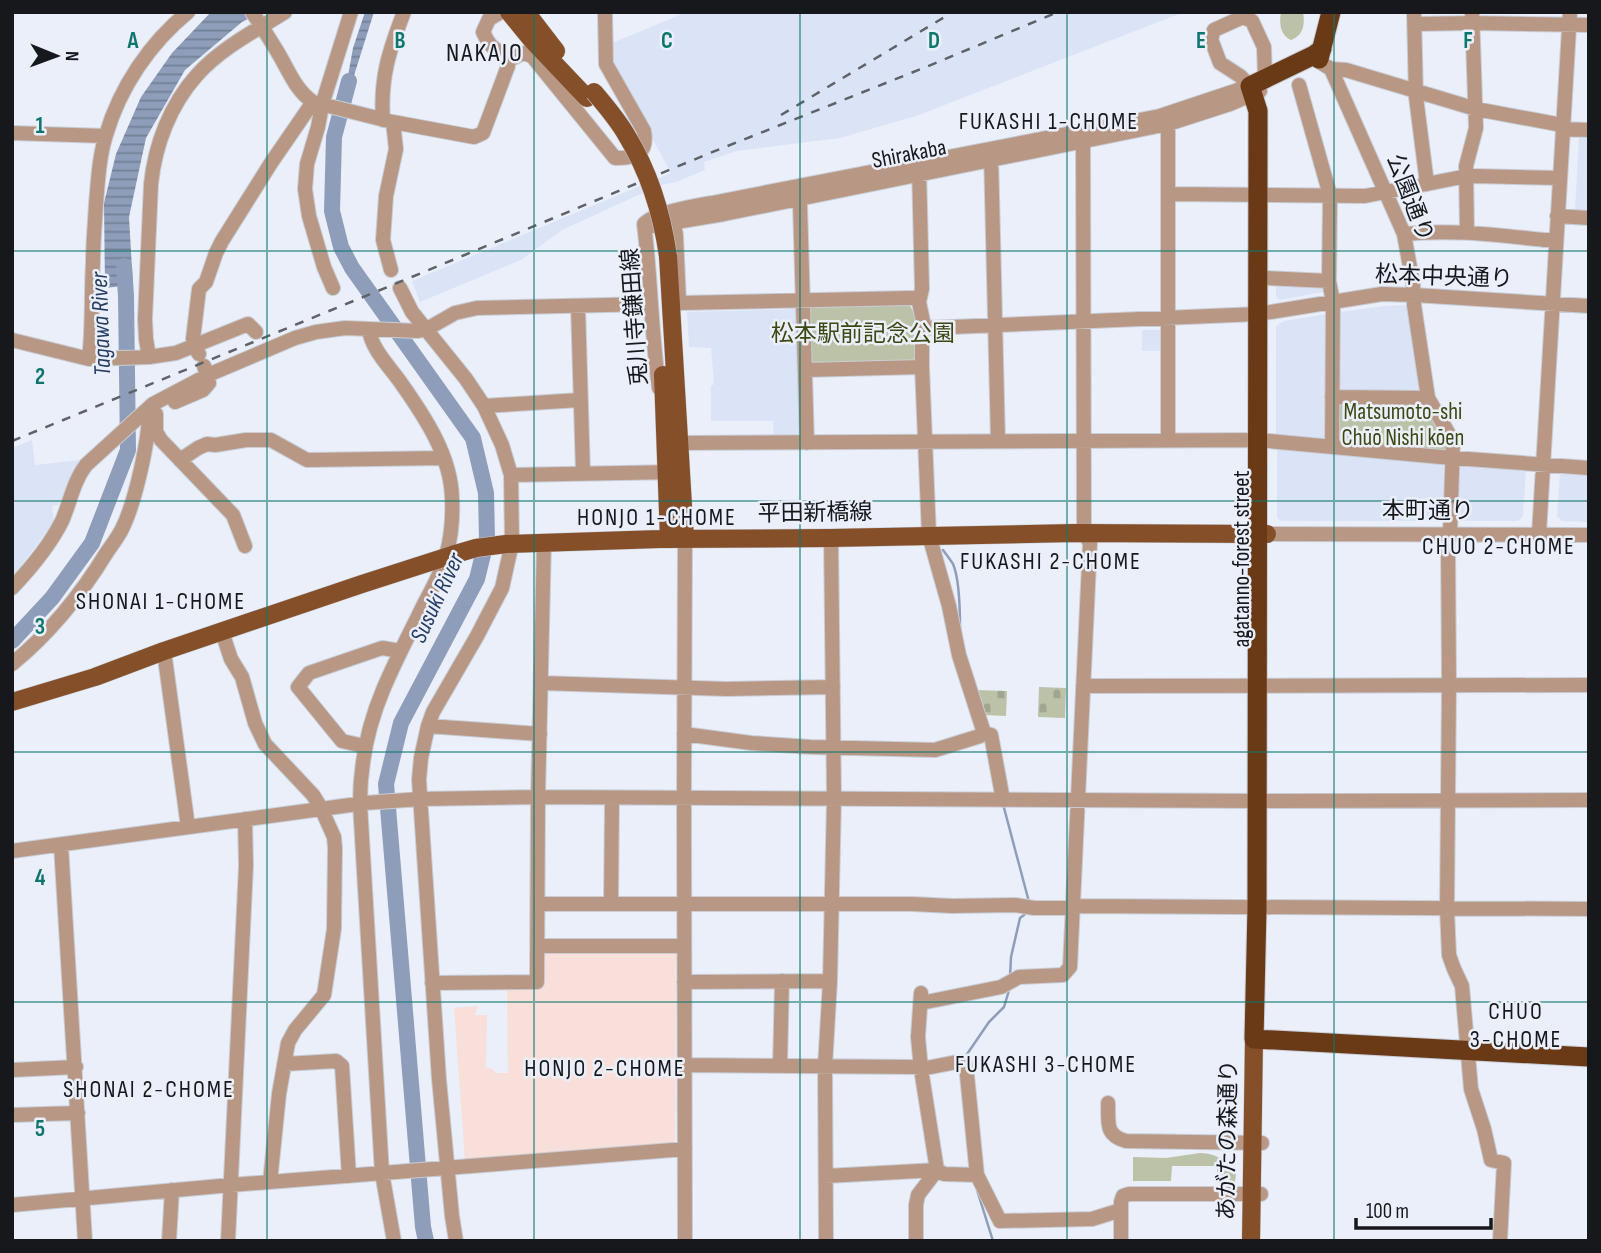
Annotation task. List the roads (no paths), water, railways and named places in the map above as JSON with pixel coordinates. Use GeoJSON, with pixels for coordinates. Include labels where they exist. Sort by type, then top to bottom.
{"type":"FeatureCollection","features":[{"type":"Feature","properties":{"kind":"highway"},"geometry":{"type":"LineString","coordinates":[[1258,87],[1321,59],[1331,12]]}},
{"type":"Feature","properties":{"kind":"highway","name":"agatanno-forest street"},"geometry":{"type":"LineString","coordinates":[[1258,87],[1266,278],[1262,313]]}},
{"type":"Feature","properties":{"kind":"highway","name":"agatanno-forest street"},"geometry":{"type":"LineString","coordinates":[[1259,1040],[1262,194]]}},
{"type":"Feature","properties":{"kind":"highway"},"geometry":{"type":"LineString","coordinates":[[1259,1040],[1589,1057]]}},
{"type":"Feature","properties":{"kind":"main road","name":"兎川寺鎌田線"},"geometry":{"type":"LineString","coordinates":[[509,12],[531,39],[591,95]]}},
{"type":"Feature","properties":{"kind":"main road","name":"兎川寺鎌田線"},"geometry":{"type":"LineString","coordinates":[[526,12],[591,95],[618,143],[635,176],[663,257],[665,395],[670,404],[677,539]]}},
{"type":"Feature","properties":{"kind":"main road","name":"平田新橋線"},"geometry":{"type":"LineString","coordinates":[[12,702],[95,677],[164,651],[476,548],[544,542],[677,539],[1084,533],[1262,534]]}},
{"type":"Feature","properties":{"kind":"main road","name":"あがたの森通り"},"geometry":{"type":"LineString","coordinates":[[1251,1241],[1256,1194],[1259,1040]]}},
{"type":"Feature","properties":{"kind":"main road","name":"あがたの森通り"},"geometry":{"type":"LineString","coordinates":[[1256,1194],[1260,1241]]}},
{"type":"Feature","properties":{"kind":"street"},"geometry":{"type":"LineString","coordinates":[[92,358],[93,263],[99,168],[105,136],[129,82],[150,49],[188,12]]}},
{"type":"Feature","properties":{"kind":"street"},"geometry":{"type":"LineString","coordinates":[[147,357],[145,319],[148,225],[153,164],[158,145],[178,101],[197,75],[258,21],[285,12]]}},
{"type":"Feature","properties":{"kind":"street"},"geometry":{"type":"LineString","coordinates":[[333,288],[309,216],[305,189],[307,164],[318,127],[320,104],[351,12]]}},
{"type":"Feature","properties":{"kind":"street"},"geometry":{"type":"LineString","coordinates":[[391,270],[383,240],[386,196],[396,149],[382,98],[386,63],[404,12]]}},
{"type":"Feature","properties":{"kind":"street"},"geometry":{"type":"LineString","coordinates":[[258,21],[304,97],[365,116],[474,137],[483,133],[508,66],[509,60],[492,47],[483,32],[489,19],[501,12]]}},
{"type":"Feature","properties":{"kind":"street"},"geometry":{"type":"LineString","coordinates":[[509,60],[523,52],[532,56],[615,158],[633,158],[641,152],[646,141],[645,131],[606,64],[605,12]]}},
{"type":"Feature","properties":{"kind":"street"},"geometry":{"type":"LineString","coordinates":[[1243,17],[1252,20],[1264,47],[1258,87],[1220,64],[1211,39],[1214,30],[1243,17]]}},
{"type":"Feature","properties":{"kind":"street"},"geometry":{"type":"LineString","coordinates":[[1427,184],[1416,91],[1414,18],[1569,18],[1589,25]]}},
{"type":"Feature","properties":{"kind":"street"},"geometry":{"type":"LineString","coordinates":[[1467,232],[1466,166],[1476,128],[1473,18]]}},
{"type":"Feature","properties":{"kind":"street"},"geometry":{"type":"LineString","coordinates":[[1539,534],[1569,18]]}},
{"type":"Feature","properties":{"kind":"street"},"geometry":{"type":"LineString","coordinates":[[1321,59],[1346,70],[1476,109],[1589,130]]}},
{"type":"Feature","properties":{"kind":"street","name":"公園通り"},"geometry":{"type":"LineString","coordinates":[[1321,59],[1404,234],[1428,398],[1453,441],[1448,544],[1449,955],[1462,985],[1472,1090],[1491,1160],[1504,1163],[1500,1241]]}},
{"type":"Feature","properties":{"kind":"street"},"geometry":{"type":"LineString","coordinates":[[1299,85],[1330,195],[1329,281],[1333,302],[1332,447]]}},
{"type":"Feature","properties":{"kind":"street","name":"Shirakaba"},"geometry":{"type":"LineString","coordinates":[[651,304],[644,224],[646,220],[1083,137],[1168,124],[1258,87]]}},
{"type":"Feature","properties":{"kind":"street","name":"Shirakaba"},"geometry":{"type":"LineString","coordinates":[[1083,137],[1258,87]]}},
{"type":"Feature","properties":{"kind":"street"},"geometry":{"type":"LineString","coordinates":[[245,546],[233,515],[161,440],[156,432],[156,414],[159,408],[203,390],[209,383],[193,339],[199,289],[206,282],[216,253],[271,163],[320,104]]}},
{"type":"Feature","properties":{"kind":"street"},"geometry":{"type":"LineString","coordinates":[[1168,124],[1168,439]]}},
{"type":"Feature","properties":{"kind":"street"},"geometry":{"type":"LineString","coordinates":[[12,133],[105,136]]}},
{"type":"Feature","properties":{"kind":"street"},"geometry":{"type":"LineString","coordinates":[[916,1241],[918,1195],[937,1170],[918,1037],[921,998],[1001,987],[1019,977],[1063,975],[1070,967],[1090,542],[1084,533],[1083,137]]}},
{"type":"Feature","properties":{"kind":"street"},"geometry":{"type":"LineString","coordinates":[[991,155],[998,441]]}},
{"type":"Feature","properties":{"kind":"street"},"geometry":{"type":"LineString","coordinates":[[919,169],[922,289],[919,302],[924,326],[922,368],[929,535],[949,606],[959,655],[986,734]]}},
{"type":"Feature","properties":{"kind":"street"},"geometry":{"type":"LineString","coordinates":[[1169,194],[1365,196],[1466,177],[1559,178]]}},
{"type":"Feature","properties":{"kind":"street"},"geometry":{"type":"LineString","coordinates":[[802,192],[807,443]]}},
{"type":"Feature","properties":{"kind":"street"},"geometry":{"type":"LineString","coordinates":[[1557,216],[1589,218]]}},
{"type":"Feature","properties":{"kind":"street"},"geometry":{"type":"LineString","coordinates":[[670,404],[680,373],[676,236],[673,217]]}},
{"type":"Feature","properties":{"kind":"street"},"geometry":{"type":"LineString","coordinates":[[1404,234],[1429,231],[1467,232],[1556,240]]}},
{"type":"Feature","properties":{"kind":"street"},"geometry":{"type":"LineString","coordinates":[[1266,278],[1329,281]]}},
{"type":"Feature","properties":{"kind":"street"},"geometry":{"type":"LineString","coordinates":[[400,288],[422,330],[466,379],[484,406],[502,445],[511,475],[509,544],[502,588],[442,695],[428,726],[416,799],[444,1169],[456,1241]]}},
{"type":"Feature","properties":{"kind":"street","name":"松本中央通り"},"geometry":{"type":"LineString","coordinates":[[924,326],[928,328],[1262,313],[1382,294],[1589,306]]}},
{"type":"Feature","properties":{"kind":"street"},"geometry":{"type":"LineString","coordinates":[[679,303],[909,298],[915,298],[919,302]]}},
{"type":"Feature","properties":{"kind":"street"},"geometry":{"type":"LineString","coordinates":[[12,340],[92,358],[147,357],[176,352],[201,360],[259,342],[345,328],[422,330],[456,313],[477,308],[651,304],[658,381],[670,404]]}},
{"type":"Feature","properties":{"kind":"street"},"geometry":{"type":"LineString","coordinates":[[578,306],[583,473]]}},
{"type":"Feature","properties":{"kind":"street"},"geometry":{"type":"LineString","coordinates":[[12,588],[60,525],[78,476],[89,463],[201,360],[248,324],[259,342]]}},
{"type":"Feature","properties":{"kind":"street"},"geometry":{"type":"LineString","coordinates":[[370,330],[370,340],[427,424],[444,458],[452,495],[449,556],[382,692],[367,733],[360,780],[385,1173],[394,1241]]}},
{"type":"Feature","properties":{"kind":"street"},"geometry":{"type":"LineString","coordinates":[[805,370],[922,368]]}},
{"type":"Feature","properties":{"kind":"street"},"geometry":{"type":"LineString","coordinates":[[1332,397],[1428,398]]}},
{"type":"Feature","properties":{"kind":"street"},"geometry":{"type":"LineString","coordinates":[[484,406],[580,400]]}},
{"type":"Feature","properties":{"kind":"street"},"geometry":{"type":"LineString","coordinates":[[12,664],[26,653],[75,597],[95,572],[122,529],[132,502],[144,451],[148,409]]}},
{"type":"Feature","properties":{"kind":"street"},"geometry":{"type":"LineString","coordinates":[[673,443],[1168,439],[1262,441],[1589,468]]}},
{"type":"Feature","properties":{"kind":"street"},"geometry":{"type":"LineString","coordinates":[[180,460],[207,444],[246,440],[271,440],[307,460],[444,458]]}},
{"type":"Feature","properties":{"kind":"street"},"geometry":{"type":"LineString","coordinates":[[511,475],[674,472]]}},
{"type":"Feature","properties":{"kind":"street","name":"本町通り"},"geometry":{"type":"LineString","coordinates":[[1262,534],[1589,535]]}},
{"type":"Feature","properties":{"kind":"street"},"geometry":{"type":"LineString","coordinates":[[826,1241],[825,1067],[830,981],[834,799],[831,538]]}},
{"type":"Feature","properties":{"kind":"street"},"geometry":{"type":"LineString","coordinates":[[677,539],[684,688],[685,1241]]}},
{"type":"Feature","properties":{"kind":"street"},"geometry":{"type":"LineString","coordinates":[[432,983],[537,982],[544,542]]}},
{"type":"Feature","properties":{"kind":"street"},"geometry":{"type":"LineString","coordinates":[[222,632],[231,659],[242,677],[255,723],[265,744],[321,808],[334,837],[335,848],[334,929],[324,995],[295,1030],[288,1043],[278,1094],[270,1182]]}},
{"type":"Feature","properties":{"kind":"street"},"geometry":{"type":"LineString","coordinates":[[364,746],[342,740],[298,687],[309,673],[382,648],[401,651]]}},
{"type":"Feature","properties":{"kind":"street"},"geometry":{"type":"LineString","coordinates":[[164,651],[188,827]]}},
{"type":"Feature","properties":{"kind":"street"},"geometry":{"type":"LineString","coordinates":[[541,683],[727,689],[833,687]]}},
{"type":"Feature","properties":{"kind":"street"},"geometry":{"type":"LineString","coordinates":[[1083,686],[1589,685]]}},
{"type":"Feature","properties":{"kind":"street"},"geometry":{"type":"LineString","coordinates":[[428,726],[540,734]]}},
{"type":"Feature","properties":{"kind":"street"},"geometry":{"type":"LineString","coordinates":[[684,734],[751,743],[935,750],[986,734],[991,735],[1001,800]]}},
{"type":"Feature","properties":{"kind":"street"},"geometry":{"type":"LineString","coordinates":[[12,851],[321,808],[416,799],[538,797],[1077,801],[1589,800]]}},
{"type":"Feature","properties":{"kind":"street"},"geometry":{"type":"LineString","coordinates":[[611,904],[612,799]]}},
{"type":"Feature","properties":{"kind":"street"},"geometry":{"type":"LineString","coordinates":[[228,1241],[245,880],[245,819]]}},
{"type":"Feature","properties":{"kind":"street"},"geometry":{"type":"LineString","coordinates":[[61,845],[85,1241]]}},
{"type":"Feature","properties":{"kind":"street"},"geometry":{"type":"LineString","coordinates":[[538,904],[1589,909]]}},
{"type":"Feature","properties":{"kind":"street"},"geometry":{"type":"LineString","coordinates":[[538,946],[684,946]]}},
{"type":"Feature","properties":{"kind":"street"},"geometry":{"type":"LineString","coordinates":[[780,1066],[782,981]]}},
{"type":"Feature","properties":{"kind":"street"},"geometry":{"type":"LineString","coordinates":[[684,982],[830,981]]}},
{"type":"Feature","properties":{"kind":"street"},"geometry":{"type":"LineString","coordinates":[[284,1064],[337,1061],[342,1066],[349,1176]]}},
{"type":"Feature","properties":{"kind":"street"},"geometry":{"type":"LineString","coordinates":[[684,1065],[921,1069],[960,1063],[966,1065],[974,1175],[1000,1221],[1092,1219],[1121,1210]]}},
{"type":"Feature","properties":{"kind":"street"},"geometry":{"type":"LineString","coordinates":[[12,1070],[76,1067]]}},
{"type":"Feature","properties":{"kind":"street"},"geometry":{"type":"LineString","coordinates":[[1108,1103],[1109,1129],[1120,1139],[1169,1143],[1257,1142]]}},
{"type":"Feature","properties":{"kind":"street"},"geometry":{"type":"LineString","coordinates":[[12,1115],[78,1113]]}},
{"type":"Feature","properties":{"kind":"street"},"geometry":{"type":"LineString","coordinates":[[12,1205],[685,1149]]}},
{"type":"Feature","properties":{"kind":"street"},"geometry":{"type":"LineString","coordinates":[[826,1176],[937,1170],[944,1174],[974,1175]]}},
{"type":"Feature","properties":{"kind":"street"},"geometry":{"type":"LineString","coordinates":[[169,1241],[172,1190]]}},
{"type":"Feature","properties":{"kind":"street"},"geometry":{"type":"LineString","coordinates":[[1121,1241],[1123,1196],[1256,1194]]}},
{"type":"Feature","properties":{"kind":"water"},"geometry":{"type":"Polygon","coordinates":[[[211,12],[261,12],[242,22],[185,70],[146,138],[129,217],[133,285],[105,288],[104,203],[116,154],[141,97],[172,53],[211,12]]]}},
{"type":"Feature","properties":{"kind":"water"},"geometry":{"type":"Polygon","coordinates":[[[365,12],[374,12],[340,120],[353,48],[365,12]]]}},
{"type":"Feature","properties":{"kind":"waterway","name":"Susuki River"},"geometry":{"type":"LineString","coordinates":[[349,81],[334,137],[332,211],[341,247],[352,268],[473,438],[486,493],[487,538],[477,579],[401,723],[386,784],[426,1241]]}},
{"type":"Feature","properties":{"kind":"waterway","name":"Tagawa River"},"geometry":{"type":"LineString","coordinates":[[12,641],[52,598],[92,543],[128,450],[124,266]]}},
{"type":"Feature","properties":{"kind":"waterway"},"geometry":{"type":"LineString","coordinates":[[943,550],[953,564],[957,578],[960,628]]}},
{"type":"Feature","properties":{"kind":"waterway"},"geometry":{"type":"LineString","coordinates":[[1003,804],[1029,902]]}},
{"type":"Feature","properties":{"kind":"waterway"},"geometry":{"type":"LineString","coordinates":[[1010,977],[1011,957],[1020,918],[1028,912]]}},
{"type":"Feature","properties":{"kind":"waterway"},"geometry":{"type":"LineString","coordinates":[[963,1060],[989,1022],[1004,1007],[1010,987]]}},
{"type":"Feature","properties":{"kind":"waterway"},"geometry":{"type":"LineString","coordinates":[[977,1190],[993,1241]]}},
{"type":"Feature","properties":{"kind":"railway"},"geometry":{"type":"LineString","coordinates":[[781,115],[953,12]]}},
{"type":"Feature","properties":{"kind":"railway"},"geometry":{"type":"LineString","coordinates":[[12,441],[1058,12]]}},
{"type":"Feature","properties":{"kind":"district","name":"NAKAJO"},"geometry":{"type":"Point","coordinates":[485,53]}},
{"type":"Feature","properties":{"kind":"district","name":"FUKASHI 1-CHOME"},"geometry":{"type":"Point","coordinates":[1049,121]}},
{"type":"Feature","properties":{"kind":"district","name":"HONJO 1-CHOME"},"geometry":{"type":"Point","coordinates":[657,517]}},
{"type":"Feature","properties":{"kind":"district","name":"CHUO 2-CHOME"},"geometry":{"type":"Point","coordinates":[1499,546]}},
{"type":"Feature","properties":{"kind":"district","name":"FUKASHI 2-CHOME"},"geometry":{"type":"Point","coordinates":[1051,561]}},
{"type":"Feature","properties":{"kind":"district","name":"SHONAI 1-CHOME"},"geometry":{"type":"Point","coordinates":[161,601]}},
{"type":"Feature","properties":{"kind":"district","name":"CHUO 3-CHOME"},"geometry":{"type":"Point","coordinates":[1516,1025]}},
{"type":"Feature","properties":{"kind":"district","name":"FUKASHI 3-CHOME"},"geometry":{"type":"Point","coordinates":[1046,1064]}},
{"type":"Feature","properties":{"kind":"district","name":"HONJO 2-CHOME"},"geometry":{"type":"Point","coordinates":[605,1068]}},
{"type":"Feature","properties":{"kind":"district","name":"SHONAI 2-CHOME"},"geometry":{"type":"Point","coordinates":[149,1089]}},
{"type":"Feature","properties":{"kind":"park label","name":"松本駅前記念公園"},"geometry":{"type":"Point","coordinates":[863,334]}},
{"type":"Feature","properties":{"kind":"park label","name":"Matsumoto-shi Chūō Nishi kōen"},"geometry":{"type":"Point","coordinates":[1403,425]}}]}
